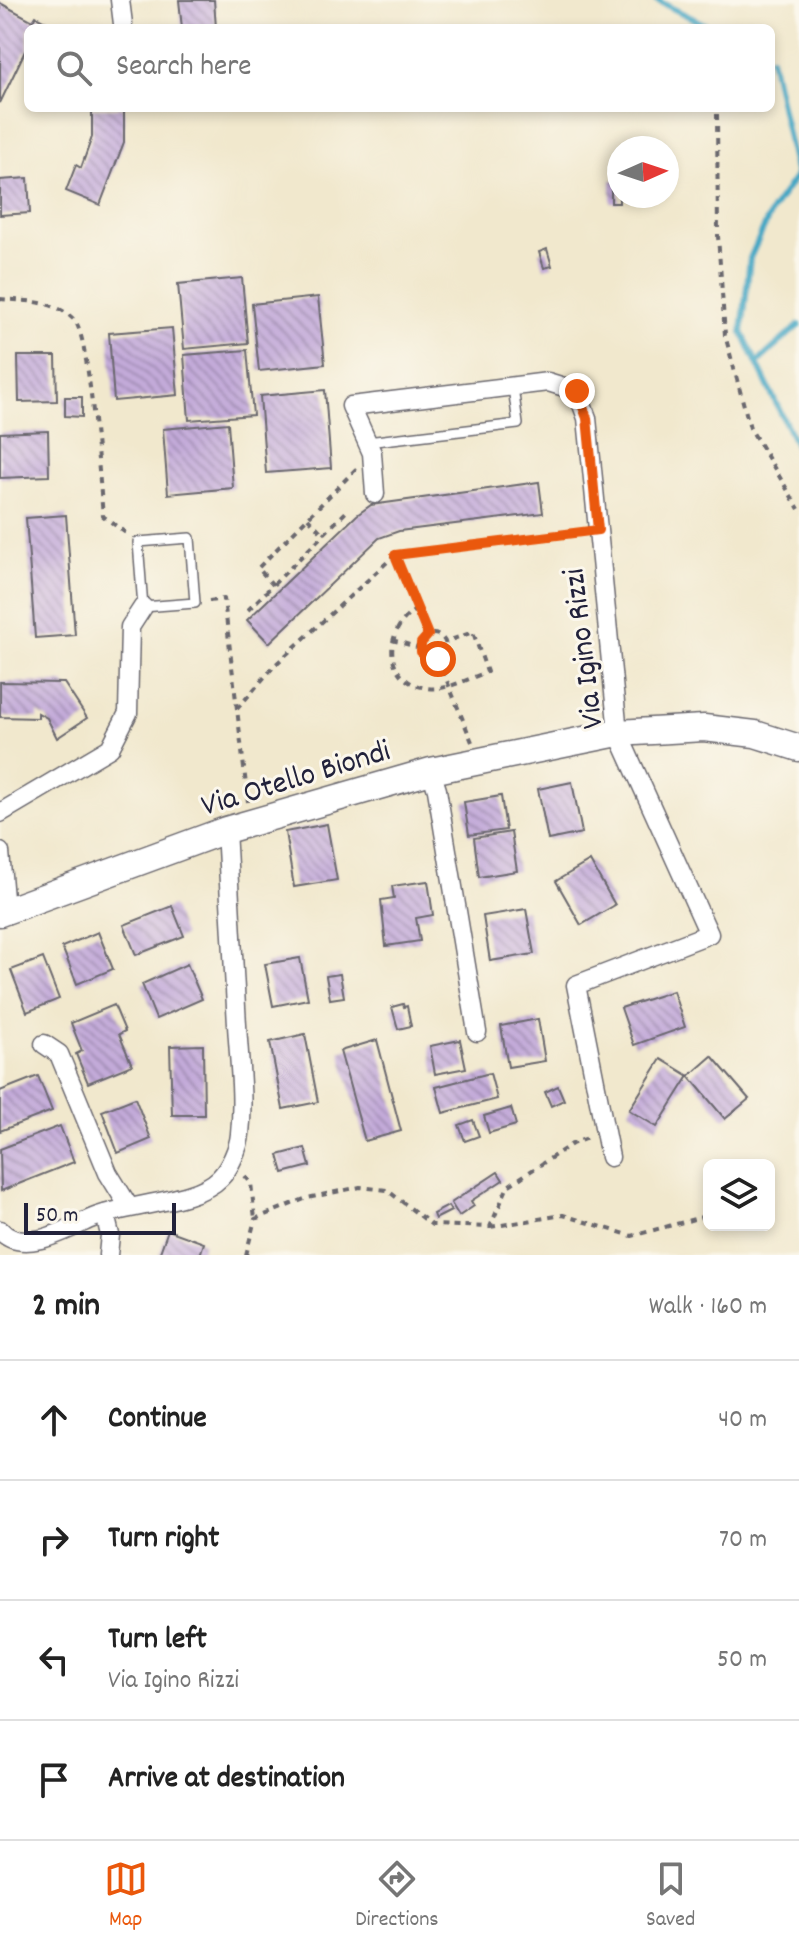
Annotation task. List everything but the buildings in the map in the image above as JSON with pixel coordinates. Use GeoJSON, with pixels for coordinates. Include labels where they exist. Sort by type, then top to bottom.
{"type":"FeatureCollection","features":[{"type":"Feature","properties":{"kind":"street"},"geometry":{"type":"LineString","coordinates":[[120,0],[123,24]]}},
{"type":"Feature","properties":{"kind":"street","name":"Via Igino Rizzi"},"geometry":{"type":"LineString","coordinates":[[375,494],[370,447],[351,406],[548,382],[577,391],[587,418],[618,733],[709,934],[576,985],[610,1157]]}},
{"type":"Feature","properties":{"kind":"street"},"geometry":{"type":"LineString","coordinates":[[0,813],[110,748],[128,713],[130,627],[143,607]]}},
{"type":"Feature","properties":{"kind":"street","name":"Via Otello Biondi"},"geometry":{"type":"LineString","coordinates":[[3,912],[238,827],[431,771],[479,761],[618,733],[704,728],[755,734],[799,748]]}},
{"type":"Feature","properties":{"kind":"street"},"geometry":{"type":"LineString","coordinates":[[431,771],[437,790],[477,1032]]}},
{"type":"Feature","properties":{"kind":"street"},"geometry":{"type":"LineString","coordinates":[[0,1230],[20,1242],[46,1248],[105,1214],[197,1192],[220,1178],[232,1159],[240,1136],[238,827]]}},
{"type":"Feature","properties":{"kind":"street"},"geometry":{"type":"LineString","coordinates":[[0,852],[3,912]]}},
{"type":"Feature","properties":{"kind":"street"},"geometry":{"type":"LineString","coordinates":[[44,1044],[59,1054],[108,1173],[129,1207]]}},
{"type":"Feature","properties":{"kind":"street"},"geometry":{"type":"LineString","coordinates":[[105,1214],[110,1235],[108,1255]]}},
{"type":"Feature","properties":{"kind":"lane"},"geometry":{"type":"LineString","coordinates":[[370,447],[518,424],[513,387]]}},
{"type":"Feature","properties":{"kind":"lane"},"geometry":{"type":"LineString","coordinates":[[190,538],[195,603],[143,607],[138,542],[190,538]]}},
{"type":"Feature","properties":{"kind":"path"},"geometry":{"type":"LineString","coordinates":[[717,114],[718,236],[725,335],[750,428],[799,509]]}},
{"type":"Feature","properties":{"kind":"path"},"geometry":{"type":"LineString","coordinates":[[0,299],[37,301],[64,311],[77,323],[85,350],[103,516],[138,542]]}},
{"type":"Feature","properties":{"kind":"path"},"geometry":{"type":"LineString","coordinates":[[273,585],[258,568],[308,518],[370,447]]}},
{"type":"Feature","properties":{"kind":"path"},"geometry":{"type":"LineString","coordinates":[[248,610],[346,512]]}},
{"type":"Feature","properties":{"kind":"path"},"geometry":{"type":"LineString","coordinates":[[308,518],[324,535]]}},
{"type":"Feature","properties":{"kind":"path"},"geometry":{"type":"LineString","coordinates":[[237,709],[275,665],[395,555],[598,530]]}},
{"type":"Feature","properties":{"kind":"path"},"geometry":{"type":"LineString","coordinates":[[395,555],[428,635]]}},
{"type":"Feature","properties":{"kind":"path"},"geometry":{"type":"LineString","coordinates":[[195,603],[224,599],[237,709],[238,827]]}},
{"type":"Feature","properties":{"kind":"path"},"geometry":{"type":"LineString","coordinates":[[417,609],[401,621],[392,640],[393,660],[404,677],[430,689],[449,686],[487,672],[473,632],[445,642]]}},
{"type":"Feature","properties":{"kind":"path"},"geometry":{"type":"LineString","coordinates":[[392,640],[420,648],[428,659],[438,659],[445,652],[445,642],[438,635],[428,635]]}},
{"type":"Feature","properties":{"kind":"path"},"geometry":{"type":"LineString","coordinates":[[420,648],[428,635]]}},
{"type":"Feature","properties":{"kind":"path"},"geometry":{"type":"LineString","coordinates":[[438,659],[479,761]]}},
{"type":"Feature","properties":{"kind":"path"},"geometry":{"type":"LineString","coordinates":[[490,1227],[508,1186],[572,1144],[605,1132]]}},
{"type":"Feature","properties":{"kind":"path"},"geometry":{"type":"LineString","coordinates":[[232,1159],[251,1183],[255,1219],[246,1255]]}},
{"type":"Feature","properties":{"kind":"path"},"geometry":{"type":"LineString","coordinates":[[255,1219],[307,1198],[360,1187],[387,1190],[432,1225],[490,1227],[563,1215],[632,1236],[703,1217]]}},
{"type":"Feature","properties":{"kind":"waterway"},"geometry":{"type":"LineString","coordinates":[[656,0],[704,24]]}},
{"type":"Feature","properties":{"kind":"waterway"},"geometry":{"type":"LineString","coordinates":[[775,77],[796,176],[772,210],[750,258],[742,332],[799,451]]}},
{"type":"Feature","properties":{"kind":"waterway"},"geometry":{"type":"LineString","coordinates":[[757,363],[799,325]]}},
{"type":"Feature","properties":{"kind":"route"},"geometry":{"type":"LineString","coordinates":[[438,659],[428,659],[421,652],[421,643],[428,635],[395,555],[598,530],[587,418],[577,391]]}}]}
